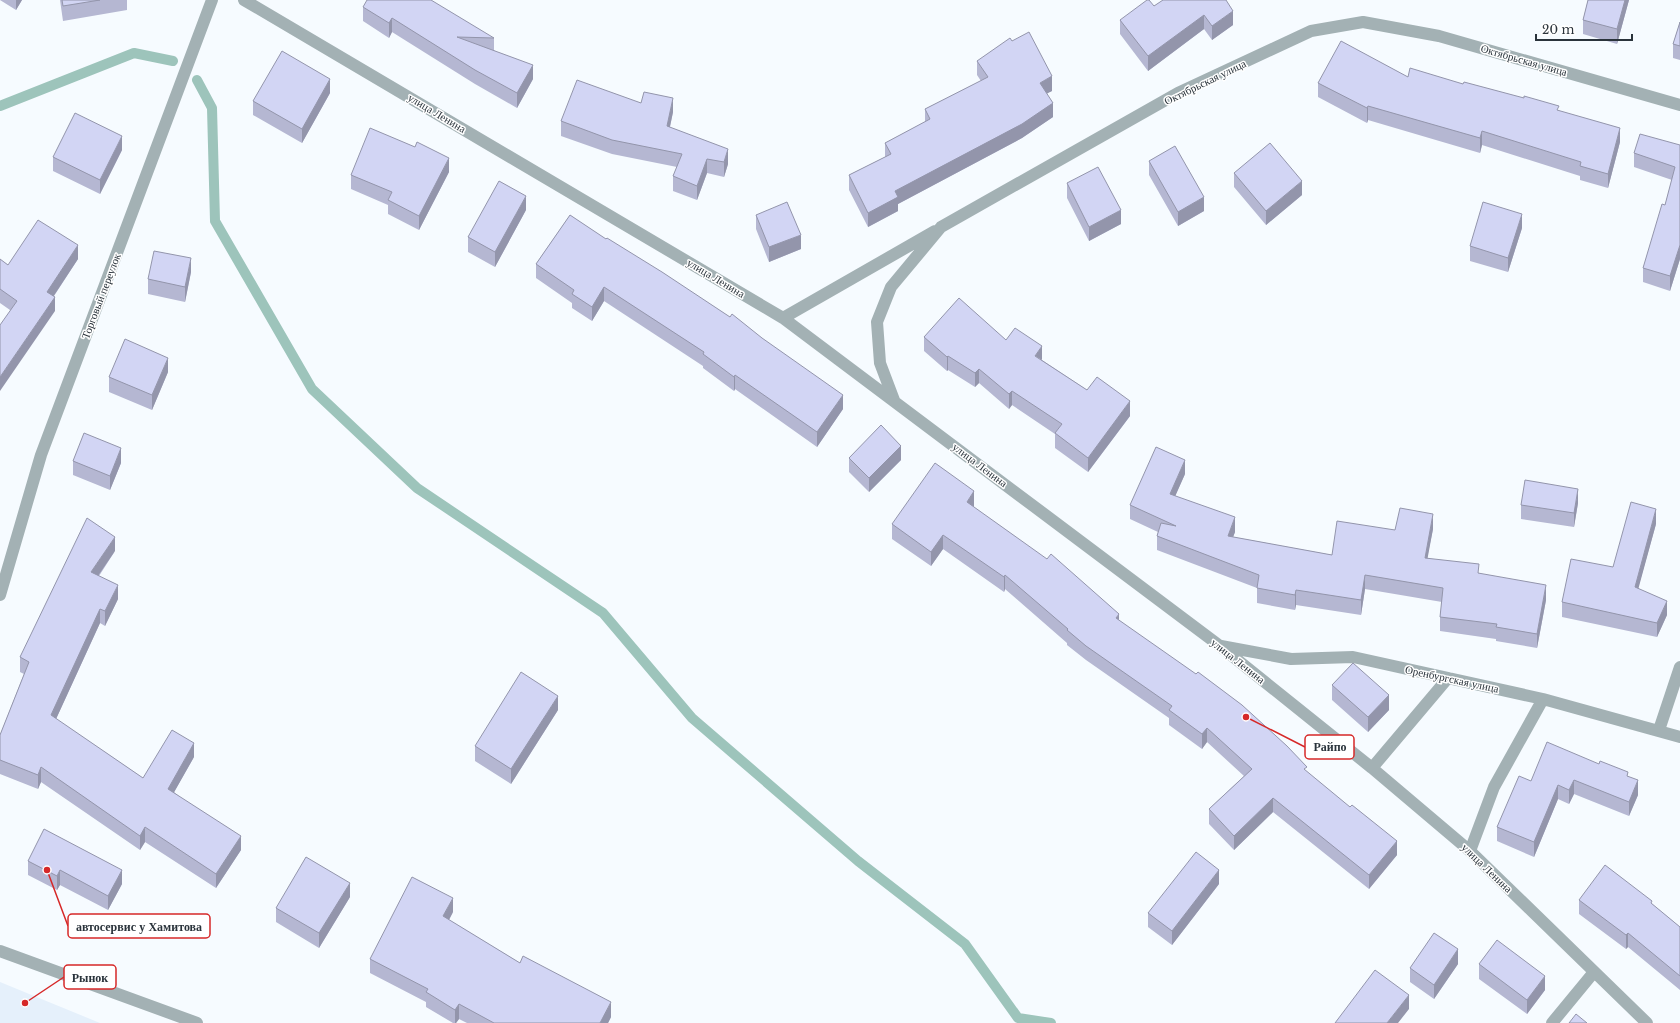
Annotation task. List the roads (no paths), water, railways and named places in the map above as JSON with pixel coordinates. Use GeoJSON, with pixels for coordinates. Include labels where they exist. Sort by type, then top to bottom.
{"type":"FeatureCollection","features":[{"type":"Feature","properties":{"kind":"street","name":"Торговый переулок"},"geometry":{"type":"LineString","coordinates":[[0,595],[41,455],[212,0]]}},
{"type":"Feature","properties":{"kind":"street","name":"улица Ленина"},"geometry":{"type":"LineString","coordinates":[[244,0],[783,318],[1220,646],[1372,768],[1470,851],[1647,1023]]}},
{"type":"Feature","properties":{"kind":"street","name":"Октябрьская улица"},"geometry":{"type":"LineString","coordinates":[[894,400],[880,363],[877,322],[891,287],[941,227],[1178,93],[1311,31],[1364,22],[1439,36],[1680,105]]}},
{"type":"Feature","properties":{"kind":"street"},"geometry":{"type":"LineString","coordinates":[[783,318],[941,227]]}},
{"type":"Feature","properties":{"kind":"street","name":"Оренбургская улица"},"geometry":{"type":"LineString","coordinates":[[1220,646],[1291,659],[1354,657],[1543,699],[1680,737]]}},
{"type":"Feature","properties":{"kind":"street"},"geometry":{"type":"LineString","coordinates":[[1659,730],[1680,667]]}},
{"type":"Feature","properties":{"kind":"street"},"geometry":{"type":"LineString","coordinates":[[1372,768],[1448,678]]}},
{"type":"Feature","properties":{"kind":"street"},"geometry":{"type":"LineString","coordinates":[[1470,851],[1494,787],[1543,699]]}},
{"type":"Feature","properties":{"kind":"street"},"geometry":{"type":"LineString","coordinates":[[0,951],[197,1023]]}},
{"type":"Feature","properties":{"kind":"street"},"geometry":{"type":"LineString","coordinates":[[1552,1023],[1594,972]]}},
{"type":"Feature","properties":{"kind":"waterway"},"geometry":{"type":"LineString","coordinates":[[0,106],[134,53],[173,61]]}},
{"type":"Feature","properties":{"kind":"waterway"},"geometry":{"type":"LineString","coordinates":[[197,80],[212,108],[215,221],[312,389],[417,488],[603,613],[692,718],[858,861],[965,944],[1018,1018],[1051,1023]]}},
{"type":"Feature","properties":{"kind":"place","name":"Райпо"},"geometry":{"type":"Point","coordinates":[1246,717]}},
{"type":"Feature","properties":{"kind":"place","name":"автосервис у Хамитова"},"geometry":{"type":"Point","coordinates":[47,870]}},
{"type":"Feature","properties":{"kind":"place","name":"Рынок"},"geometry":{"type":"Point","coordinates":[25,1003]}}]}
